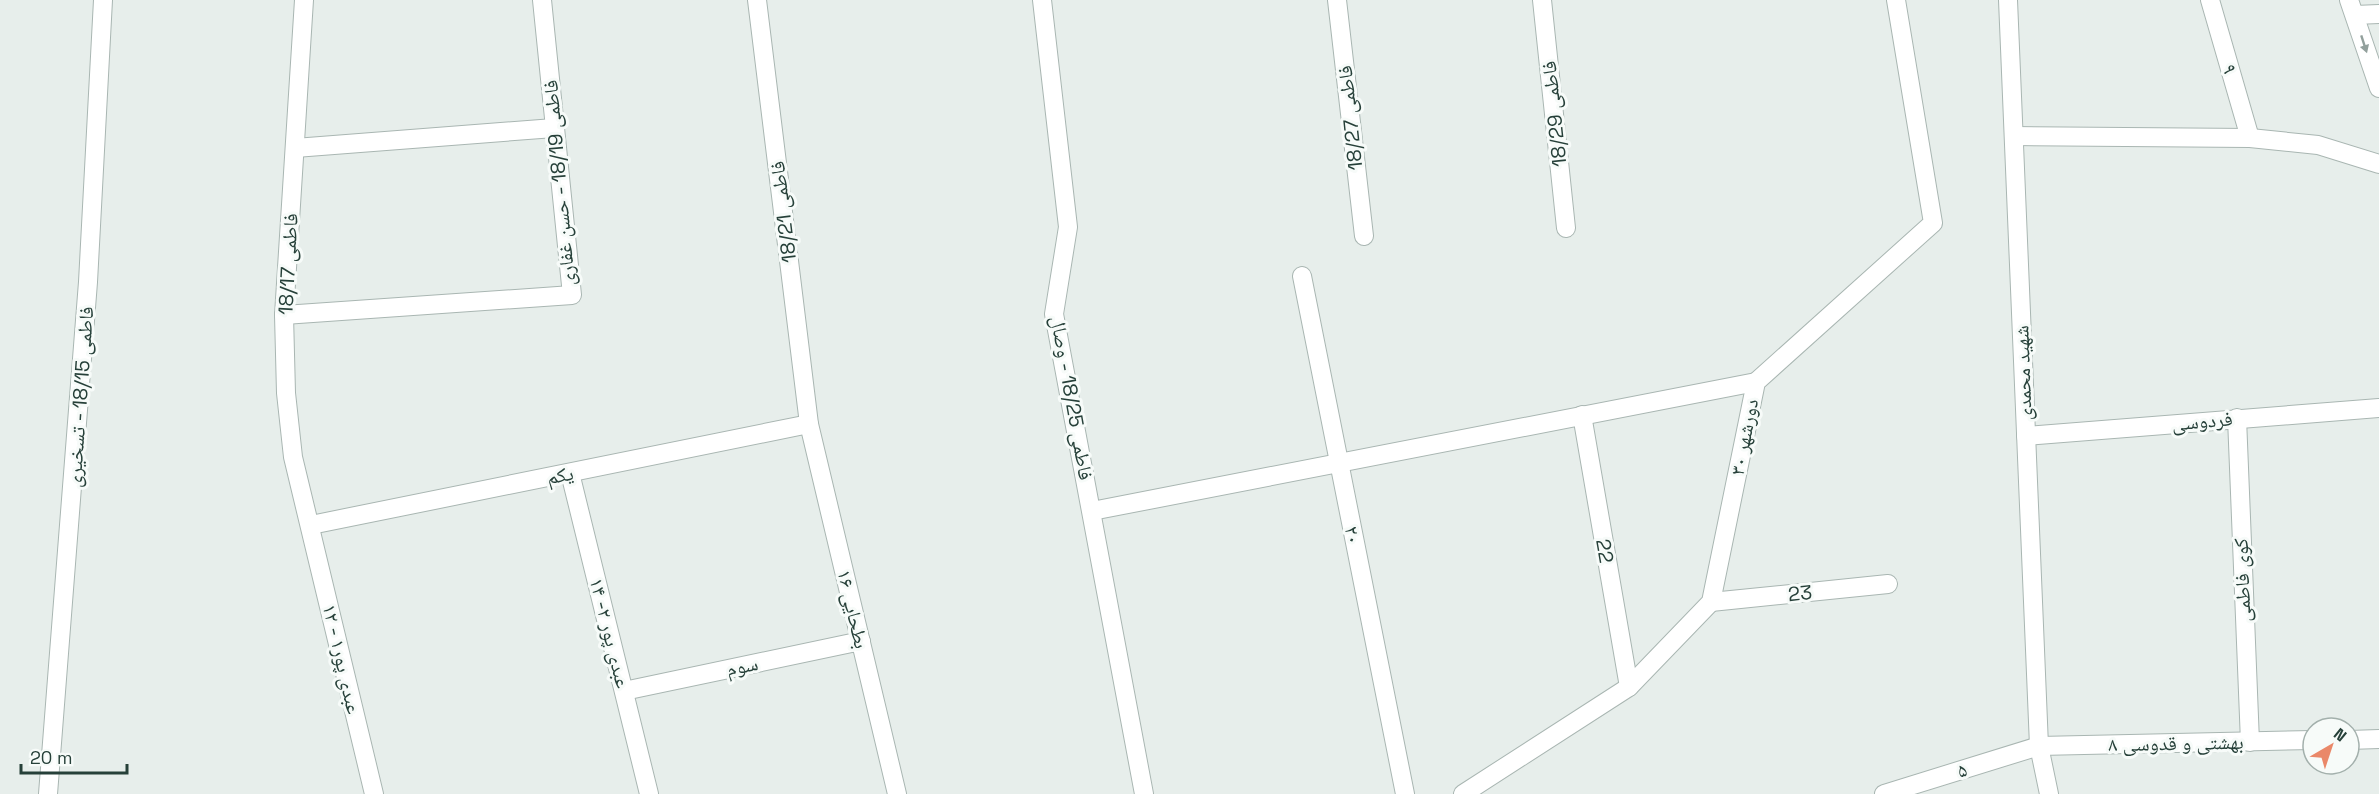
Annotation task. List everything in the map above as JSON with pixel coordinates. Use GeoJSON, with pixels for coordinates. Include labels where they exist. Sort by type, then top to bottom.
{"type":"FeatureCollection","features":[{"type":"Feature","properties":{"kind":"street","name":"فاطمی 18/15 - تسخیری"},"geometry":{"type":"LineString","coordinates":[[48,794],[88,294],[103,0]]}},
{"type":"Feature","properties":{"kind":"street","name":"فاطمی 18/17"},"geometry":{"type":"LineString","coordinates":[[304,0],[284,315],[286,393],[293,457],[310,525]]}},
{"type":"Feature","properties":{"kind":"street","name":"فاطمی 18/19 - حسن غفاری"},"geometry":{"type":"LineString","coordinates":[[284,315],[572,295],[542,0]]}},
{"type":"Feature","properties":{"kind":"street","name":"فاطمی 18/21"},"geometry":{"type":"LineString","coordinates":[[757,0],[808,424]]}},
{"type":"Feature","properties":{"kind":"street","name":"فاطمی 18/25 - وصال"},"geometry":{"type":"LineString","coordinates":[[1042,0],[1068,227],[1054,314],[1144,794]]}},
{"type":"Feature","properties":{"kind":"street","name":"فاطمی 18/27"},"geometry":{"type":"LineString","coordinates":[[1337,0],[1364,236]]}},
{"type":"Feature","properties":{"kind":"street","name":"فاطمی 18/29"},"geometry":{"type":"LineString","coordinates":[[1542,0],[1566,228]]}},
{"type":"Feature","properties":{"kind":"street","name":"دورشهر ۳۰"},"geometry":{"type":"LineString","coordinates":[[1711,602],[1756,382],[1933,223],[1896,0]]}},
{"type":"Feature","properties":{"kind":"street","name":"شهید محمدی"},"geometry":{"type":"LineString","coordinates":[[2008,0],[2039,746],[2049,794]]}},
{"type":"Feature","properties":{"kind":"street","name":"۹"},"geometry":{"type":"LineString","coordinates":[[2210,0],[2250,138]]}},
{"type":"Feature","properties":{"kind":"street"},"geometry":{"type":"LineString","coordinates":[[2352,8],[2379,14]]}},
{"type":"Feature","properties":{"kind":"street"},"geometry":{"type":"LineString","coordinates":[[2352,8],[2379,88]]}},
{"type":"Feature","properties":{"kind":"street"},"geometry":{"type":"LineString","coordinates":[[295,148],[554,128]]}},
{"type":"Feature","properties":{"kind":"street"},"geometry":{"type":"LineString","coordinates":[[2014,136],[2250,138],[2318,145],[2379,164]]}},
{"type":"Feature","properties":{"kind":"street","name":"۲۰"},"geometry":{"type":"LineString","coordinates":[[1302,276],[1405,794]]}},
{"type":"Feature","properties":{"kind":"street"},"geometry":{"type":"LineString","coordinates":[[1092,511],[1756,382]]}},
{"type":"Feature","properties":{"kind":"street","name":"فردوسی"},"geometry":{"type":"LineString","coordinates":[[2026,436],[2379,408]]}},
{"type":"Feature","properties":{"kind":"street","name":"22"},"geometry":{"type":"LineString","coordinates":[[1582,416],[1629,687]]}},
{"type":"Feature","properties":{"kind":"street","name":"کوی فاطمی"},"geometry":{"type":"LineString","coordinates":[[2236,418],[2250,742]]}},
{"type":"Feature","properties":{"kind":"street","name":"یکم"},"geometry":{"type":"LineString","coordinates":[[310,525],[808,424]]}},
{"type":"Feature","properties":{"kind":"street","name":"بطحایی ۱۶"},"geometry":{"type":"LineString","coordinates":[[808,424],[897,794]]}},
{"type":"Feature","properties":{"kind":"street","name":"عبدی پور ۲- ۱۴"},"geometry":{"type":"LineString","coordinates":[[570,472],[649,794]]}},
{"type":"Feature","properties":{"kind":"street","name":"عبدی پور۱ - ۱۲"},"geometry":{"type":"LineString","coordinates":[[310,525],[374,794]]}},
{"type":"Feature","properties":{"kind":"street","name":"23"},"geometry":{"type":"LineString","coordinates":[[1711,602],[1888,584]]}},
{"type":"Feature","properties":{"kind":"street"},"geometry":{"type":"LineString","coordinates":[[1463,794],[1629,687],[1711,602]]}},
{"type":"Feature","properties":{"kind":"street","name":"سوم"},"geometry":{"type":"LineString","coordinates":[[624,692],[861,641]]}},
{"type":"Feature","properties":{"kind":"street"},"geometry":{"type":"LineString","coordinates":[[2361,740],[2379,739]]}},
{"type":"Feature","properties":{"kind":"street","name":"بهشتی و قدوسی ۸"},"geometry":{"type":"LineString","coordinates":[[2039,746],[2301,740]]}},
{"type":"Feature","properties":{"kind":"street","name":"۵"},"geometry":{"type":"LineString","coordinates":[[1884,794],[2039,746]]}}]}
